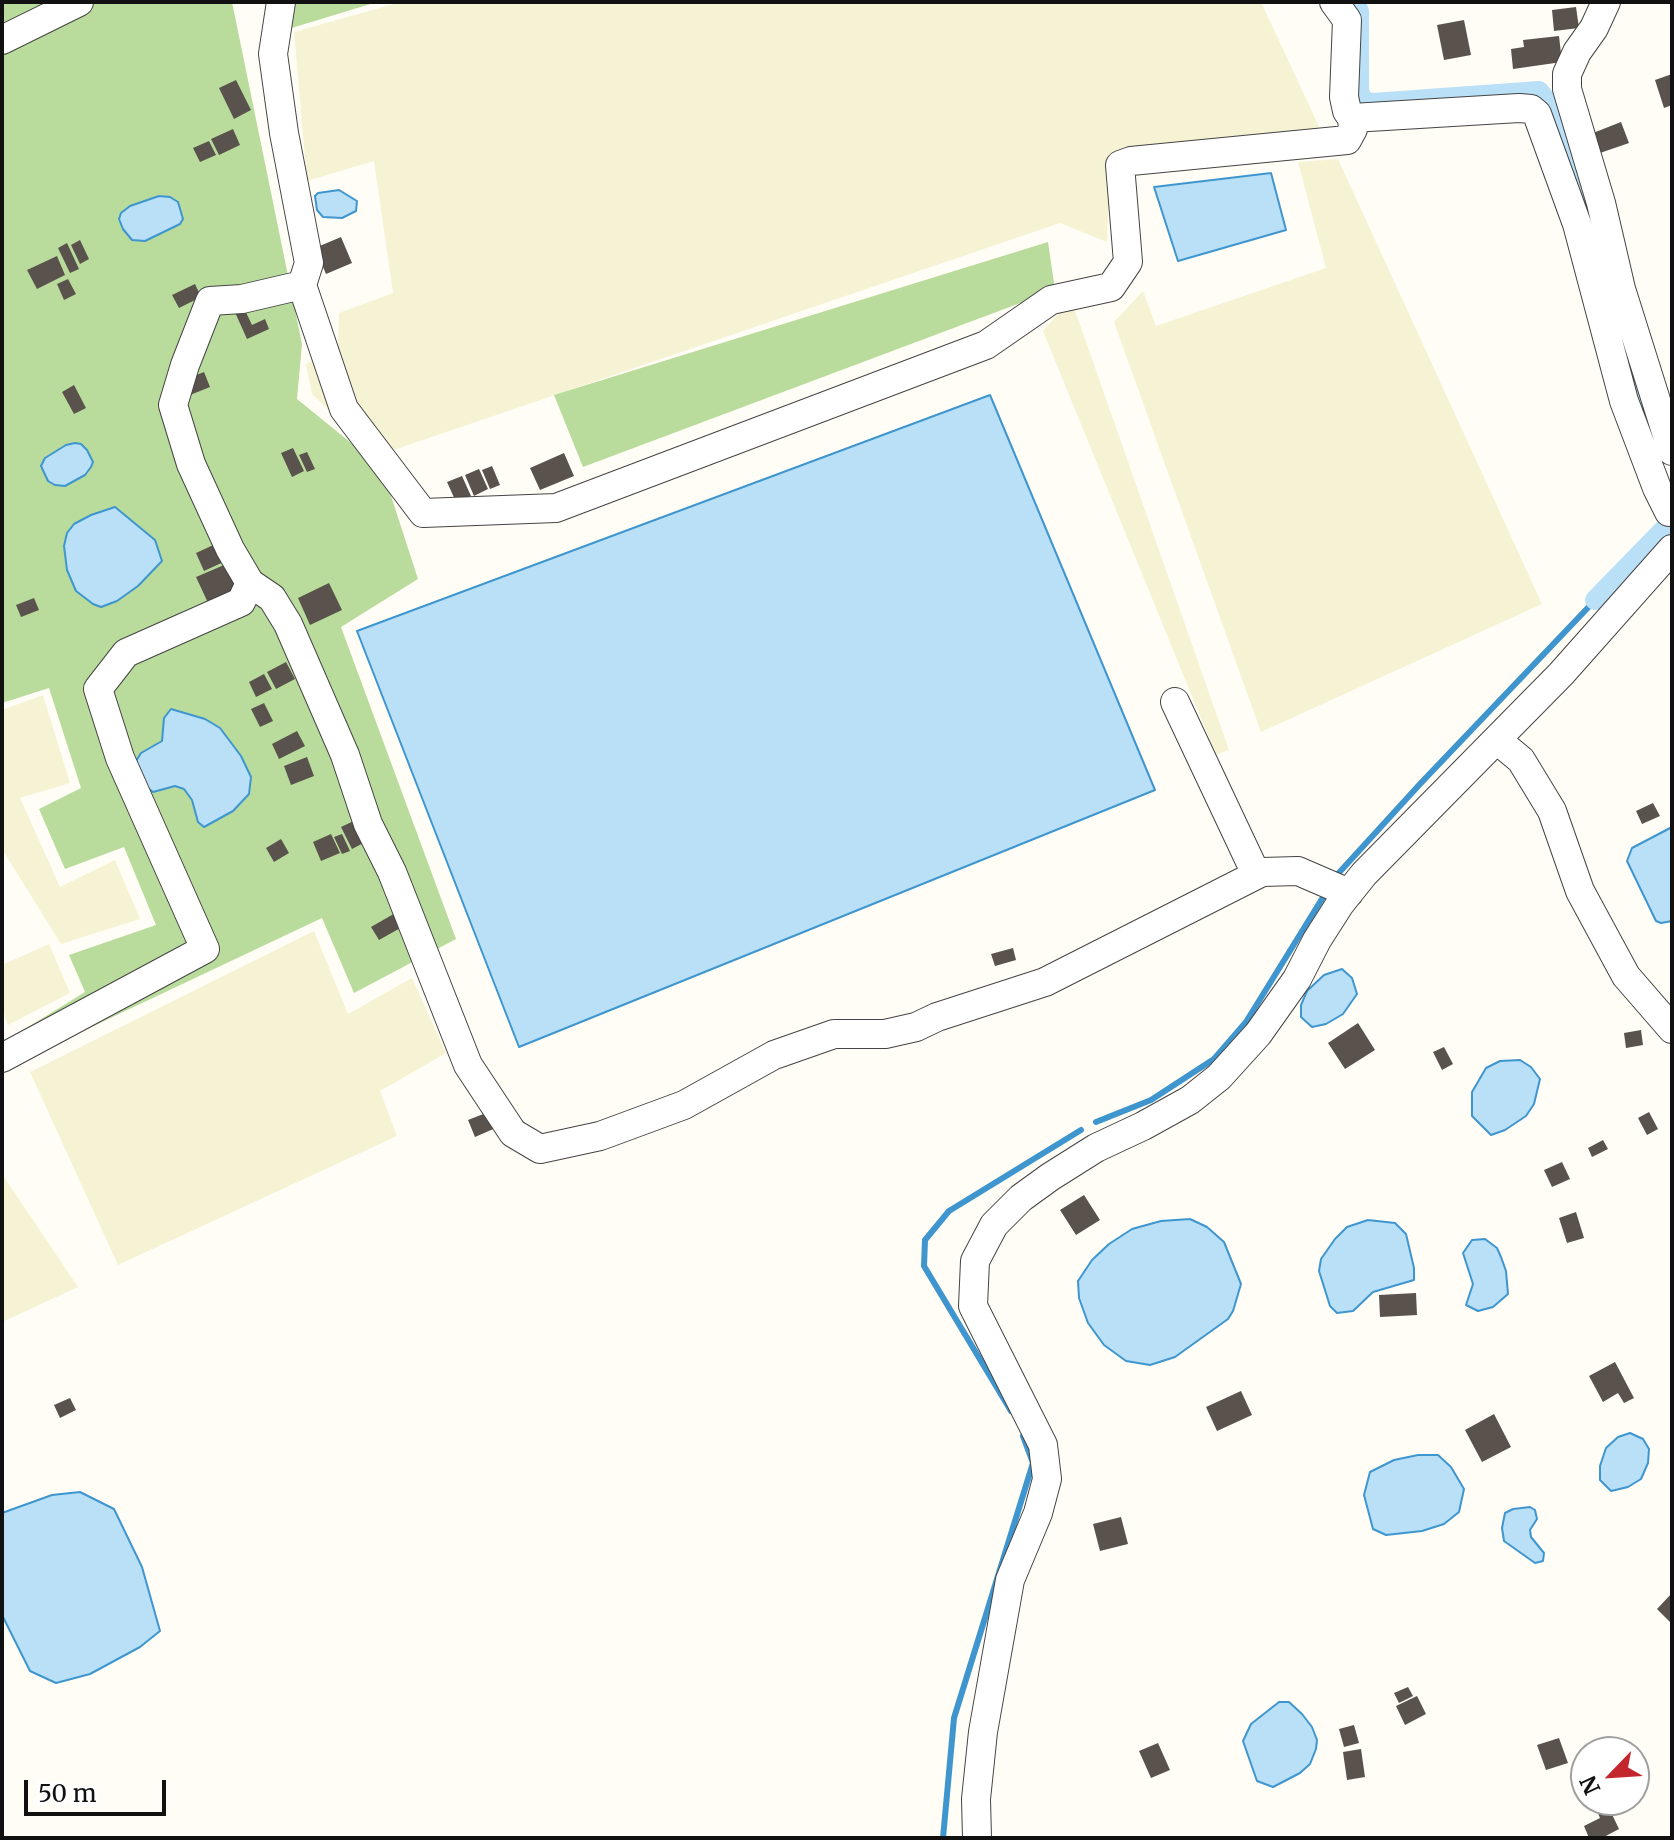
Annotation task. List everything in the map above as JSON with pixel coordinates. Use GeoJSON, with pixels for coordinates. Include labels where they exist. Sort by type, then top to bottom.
{"type":"FeatureCollection","features":[{"type":"Feature","properties":{"kind":"street"},"geometry":{"type":"LineString","coordinates":[[2,40],[79,2]]}},
{"type":"Feature","properties":{"kind":"street"},"geometry":{"type":"LineString","coordinates":[[281,2],[273,54],[284,133],[309,263],[302,285],[344,409],[423,513],[556,508],[986,345],[1051,300],[1111,287],[1128,262],[1120,165],[1158,158],[1347,140],[1353,129],[1344,97],[1347,20],[1334,2]]}},
{"type":"Feature","properties":{"kind":"street"},"geometry":{"type":"LineString","coordinates":[[1606,2],[1567,74],[1567,89],[1601,203],[1621,289],[1672,451]]}},
{"type":"Feature","properties":{"kind":"street"},"geometry":{"type":"LineString","coordinates":[[1352,118],[1519,108],[1531,109],[1537,114],[1577,224],[1624,401],[1669,512]]}},
{"type":"Feature","properties":{"kind":"street"},"geometry":{"type":"LineString","coordinates":[[302,285],[242,299],[210,301],[173,405],[191,464],[230,549],[250,583],[272,598],[288,624],[345,755],[368,824],[392,872],[468,1065],[513,1133],[540,1149],[600,1136],[684,1105],[774,1055],[834,1034],[885,1034],[916,1027],[937,1017],[1045,982],[1256,874],[1273,870],[1298,871],[1349,893]]}},
{"type":"Feature","properties":{"kind":"street"},"geometry":{"type":"LineString","coordinates":[[977,1838],[976,1799],[983,1732],[1010,1580],[1038,1513],[1047,1479],[1043,1445],[973,1306],[975,1261],[994,1225],[1021,1198],[1096,1148],[1190,1100],[1219,1077],[1266,1023],[1297,979],[1317,940],[1364,874],[1668,562]]}},
{"type":"Feature","properties":{"kind":"street"},"geometry":{"type":"LineString","coordinates":[[2,1058],[205,949],[120,758],[98,689],[126,653],[241,602],[250,583]]}},
{"type":"Feature","properties":{"kind":"street"},"geometry":{"type":"LineString","coordinates":[[1175,702],[1256,874]]}},
{"type":"Feature","properties":{"kind":"street"},"geometry":{"type":"LineString","coordinates":[[1497,740],[1521,760],[1552,811],[1580,891],[1626,976],[1672,1029]]}},
{"type":"Feature","properties":{"kind":"shaded area"},"geometry":{"type":"Polygon","coordinates":[[[401,2],[1261,2],[1323,135],[1110,159],[1107,242],[1060,223],[376,456],[312,394],[306,364],[338,346],[339,313],[393,293],[374,161],[307,181],[294,32],[401,2]]]}},
{"type":"Feature","properties":{"kind":"shaded area"},"geometry":{"type":"Polygon","coordinates":[[[1338,159],[1542,604],[1261,732],[1114,322],[1143,291],[1156,326],[1326,268],[1298,162],[1338,159]]]}},
{"type":"Feature","properties":{"kind":"shaded area"},"geometry":{"type":"Polygon","coordinates":[[[1071,299],[1229,750],[1216,755],[1043,331],[1071,299]]]}},
{"type":"Feature","properties":{"kind":"shaded area"},"geometry":{"type":"Polygon","coordinates":[[[43,695],[70,783],[20,798],[60,887],[115,860],[140,919],[61,944],[2,849],[2,710],[43,695]]]}},
{"type":"Feature","properties":{"kind":"shaded area"},"geometry":{"type":"Polygon","coordinates":[[[314,931],[348,1014],[412,978],[446,1053],[380,1091],[397,1136],[118,1265],[30,1072],[314,931]]]}},
{"type":"Feature","properties":{"kind":"shaded area"},"geometry":{"type":"Polygon","coordinates":[[[49,944],[70,993],[8,1025],[2,1008],[2,965],[49,944]]]}},
{"type":"Feature","properties":{"kind":"shaded area"},"geometry":{"type":"Polygon","coordinates":[[[2,1174],[78,1287],[2,1322],[2,1174]]]}},
{"type":"Feature","properties":{"kind":"green space"},"geometry":{"type":"Polygon","coordinates":[[[2,2],[232,2],[302,344],[297,399],[382,468],[418,579],[341,627],[456,939],[354,993],[322,918],[28,1057],[20,1032],[85,992],[69,955],[156,925],[124,847],[65,869],[39,809],[81,788],[49,688],[2,703],[2,2]]]}},
{"type":"Feature","properties":{"kind":"green space"},"geometry":{"type":"Polygon","coordinates":[[[281,2],[377,2],[285,30],[281,2]]]}},
{"type":"Feature","properties":{"kind":"green space"},"geometry":{"type":"Polygon","coordinates":[[[1048,242],[1055,290],[583,467],[554,395],[1048,242]]]}},
{"type":"Feature","properties":{"kind":"water"},"geometry":{"type":"Polygon","coordinates":[[[1271,173],[1286,230],[1178,261],[1154,187],[1271,173]]]}},
{"type":"Feature","properties":{"kind":"water"},"geometry":{"type":"Polygon","coordinates":[[[339,190],[357,201],[356,211],[342,218],[323,217],[317,210],[315,196],[339,190]]]}},
{"type":"Feature","properties":{"kind":"water"},"geometry":{"type":"Polygon","coordinates":[[[159,196],[178,202],[183,219],[180,224],[145,241],[132,240],[123,229],[119,219],[121,213],[130,206],[159,196]]]}},
{"type":"Feature","properties":{"kind":"water"},"geometry":{"type":"Polygon","coordinates":[[[990,395],[1155,790],[519,1047],[357,631],[990,395]]]}},
{"type":"Feature","properties":{"kind":"water"},"geometry":{"type":"Polygon","coordinates":[[[75,443],[87,450],[93,462],[91,467],[85,475],[65,486],[48,481],[41,466],[45,458],[75,443]]]}},
{"type":"Feature","properties":{"kind":"water"},"geometry":{"type":"Polygon","coordinates":[[[115,507],[155,540],[162,561],[138,586],[117,601],[101,607],[76,591],[67,570],[64,546],[67,533],[74,524],[115,507]]]}},
{"type":"Feature","properties":{"kind":"water"},"geometry":{"type":"Polygon","coordinates":[[[171,709],[205,719],[220,728],[241,756],[251,777],[249,794],[233,811],[204,827],[198,822],[192,800],[184,789],[175,786],[153,792],[144,785],[136,761],[141,753],[162,741],[164,718],[171,709]]]}},
{"type":"Feature","properties":{"kind":"water"},"geometry":{"type":"Polygon","coordinates":[[[1672,827],[1672,921],[1661,923],[1656,921],[1627,861],[1632,848],[1672,827]]]}},
{"type":"Feature","properties":{"kind":"water"},"geometry":{"type":"Polygon","coordinates":[[[1342,969],[1352,978],[1357,994],[1343,1014],[1326,1024],[1312,1027],[1301,1017],[1301,1005],[1307,991],[1324,975],[1342,969]]]}},
{"type":"Feature","properties":{"kind":"water"},"geometry":{"type":"Polygon","coordinates":[[[1520,1060],[1531,1067],[1540,1079],[1534,1104],[1526,1116],[1491,1135],[1472,1116],[1472,1092],[1486,1068],[1500,1061],[1520,1060]]]}},
{"type":"Feature","properties":{"kind":"water"},"geometry":{"type":"Polygon","coordinates":[[[1190,1219],[1207,1227],[1224,1242],[1241,1284],[1233,1311],[1228,1319],[1175,1357],[1150,1365],[1126,1361],[1104,1345],[1088,1323],[1079,1298],[1078,1281],[1092,1260],[1132,1229],[1161,1221],[1190,1219]]]}},
{"type":"Feature","properties":{"kind":"water"},"geometry":{"type":"Polygon","coordinates":[[[1368,1220],[1395,1223],[1406,1234],[1414,1280],[1373,1292],[1353,1311],[1337,1313],[1330,1306],[1319,1271],[1321,1259],[1347,1227],[1368,1220]]]}},
{"type":"Feature","properties":{"kind":"water"},"geometry":{"type":"Polygon","coordinates":[[[1485,1239],[1497,1248],[1501,1257],[1508,1294],[1493,1307],[1478,1311],[1466,1305],[1473,1284],[1463,1253],[1472,1240],[1485,1239]]]}},
{"type":"Feature","properties":{"kind":"water"},"geometry":{"type":"Polygon","coordinates":[[[1630,1433],[1643,1439],[1649,1449],[1648,1463],[1641,1479],[1628,1487],[1611,1491],[1600,1480],[1600,1466],[1606,1448],[1618,1437],[1630,1433]]]}},
{"type":"Feature","properties":{"kind":"water"},"geometry":{"type":"Polygon","coordinates":[[[1438,1455],[1451,1467],[1464,1489],[1459,1512],[1444,1524],[1422,1531],[1386,1535],[1373,1529],[1364,1495],[1370,1472],[1394,1460],[1438,1455]]]}},
{"type":"Feature","properties":{"kind":"water"},"geometry":{"type":"Polygon","coordinates":[[[80,1492],[114,1509],[142,1567],[160,1631],[140,1647],[90,1674],[56,1683],[30,1671],[2,1615],[2,1513],[52,1495],[80,1492]]]}},
{"type":"Feature","properties":{"kind":"water"},"geometry":{"type":"Polygon","coordinates":[[[1530,1507],[1535,1510],[1537,1519],[1530,1530],[1531,1537],[1544,1553],[1543,1561],[1535,1563],[1504,1541],[1502,1528],[1505,1513],[1530,1507]]]}},
{"type":"Feature","properties":{"kind":"water"},"geometry":{"type":"Polygon","coordinates":[[[1279,1702],[1289,1702],[1302,1714],[1317,1740],[1310,1764],[1273,1787],[1257,1781],[1243,1741],[1251,1724],[1279,1702]]]}},
{"type":"Feature","properties":{"kind":"building"},"geometry":{"type":"Polygon","coordinates":[[[1576,7],[1579,28],[1554,31],[1552,10],[1576,7]]]}},
{"type":"Feature","properties":{"kind":"building"},"geometry":{"type":"Polygon","coordinates":[[[1464,20],[1471,55],[1444,60],[1437,25],[1464,20]]]}},
{"type":"Feature","properties":{"kind":"building"},"geometry":{"type":"Polygon","coordinates":[[[1559,36],[1562,62],[1513,69],[1511,49],[1524,47],[1523,40],[1559,36]]]}},
{"type":"Feature","properties":{"kind":"building"},"geometry":{"type":"Polygon","coordinates":[[[1672,74],[1672,105],[1664,108],[1655,80],[1672,74]]]}},
{"type":"Feature","properties":{"kind":"building"},"geometry":{"type":"Polygon","coordinates":[[[236,80],[251,110],[234,119],[219,88],[236,80]]]}},
{"type":"Feature","properties":{"kind":"building"},"geometry":{"type":"Polygon","coordinates":[[[1621,122],[1629,143],[1600,153],[1593,133],[1621,122]]]}},
{"type":"Feature","properties":{"kind":"building"},"geometry":{"type":"Polygon","coordinates":[[[233,129],[240,145],[219,155],[211,139],[233,129]]]}},
{"type":"Feature","properties":{"kind":"building"},"geometry":{"type":"Polygon","coordinates":[[[209,141],[216,155],[200,162],[193,148],[209,141]]]}},
{"type":"Feature","properties":{"kind":"building"},"geometry":{"type":"Polygon","coordinates":[[[341,237],[352,263],[326,274],[315,248],[341,237]]]}},
{"type":"Feature","properties":{"kind":"building"},"geometry":{"type":"Polygon","coordinates":[[[80,240],[89,259],[80,264],[71,245],[80,240]]]}},
{"type":"Feature","properties":{"kind":"building"},"geometry":{"type":"Polygon","coordinates":[[[67,243],[79,269],[70,273],[58,248],[67,243]]]}},
{"type":"Feature","properties":{"kind":"building"},"geometry":{"type":"Polygon","coordinates":[[[57,256],[65,275],[37,289],[27,270],[57,256]]]}},
{"type":"Feature","properties":{"kind":"building"},"geometry":{"type":"Polygon","coordinates":[[[68,279],[76,294],[64,300],[57,284],[68,279]]]}},
{"type":"Feature","properties":{"kind":"building"},"geometry":{"type":"Polygon","coordinates":[[[195,284],[201,297],[179,308],[172,295],[195,284]]]}},
{"type":"Feature","properties":{"kind":"building"},"geometry":{"type":"Polygon","coordinates":[[[243,306],[252,325],[265,319],[269,329],[247,339],[234,310],[243,306]]]}},
{"type":"Feature","properties":{"kind":"building"},"geometry":{"type":"Polygon","coordinates":[[[204,372],[210,387],[190,395],[184,380],[204,372]]]}},
{"type":"Feature","properties":{"kind":"building"},"geometry":{"type":"Polygon","coordinates":[[[74,385],[86,408],[74,414],[62,392],[74,385]]]}},
{"type":"Feature","properties":{"kind":"building"},"geometry":{"type":"Polygon","coordinates":[[[293,448],[304,471],[292,477],[281,453],[293,448]]]}},
{"type":"Feature","properties":{"kind":"building"},"geometry":{"type":"Polygon","coordinates":[[[307,452],[315,469],[307,472],[299,455],[307,452]]]}},
{"type":"Feature","properties":{"kind":"building"},"geometry":{"type":"Polygon","coordinates":[[[564,453],[574,476],[540,490],[530,468],[564,453]]]}},
{"type":"Feature","properties":{"kind":"building"},"geometry":{"type":"Polygon","coordinates":[[[492,466],[500,485],[490,489],[482,470],[492,466]]]}},
{"type":"Feature","properties":{"kind":"building"},"geometry":{"type":"Polygon","coordinates":[[[479,469],[488,489],[474,496],[465,475],[479,469]]]}},
{"type":"Feature","properties":{"kind":"building"},"geometry":{"type":"Polygon","coordinates":[[[462,476],[471,496],[456,502],[447,482],[462,476]]]}},
{"type":"Feature","properties":{"kind":"building"},"geometry":{"type":"Polygon","coordinates":[[[222,541],[230,559],[204,571],[196,553],[222,541]]]}},
{"type":"Feature","properties":{"kind":"building"},"geometry":{"type":"Polygon","coordinates":[[[231,562],[243,590],[209,605],[196,577],[231,562]]]}},
{"type":"Feature","properties":{"kind":"building"},"geometry":{"type":"Polygon","coordinates":[[[329,583],[342,610],[310,625],[298,598],[329,583]]]}},
{"type":"Feature","properties":{"kind":"building"},"geometry":{"type":"Polygon","coordinates":[[[34,598],[39,610],[21,617],[16,605],[34,598]]]}},
{"type":"Feature","properties":{"kind":"building"},"geometry":{"type":"Polygon","coordinates":[[[286,662],[295,679],[276,689],[267,672],[286,662]]]}},
{"type":"Feature","properties":{"kind":"building"},"geometry":{"type":"Polygon","coordinates":[[[264,674],[272,689],[256,697],[249,682],[264,674]]]}},
{"type":"Feature","properties":{"kind":"building"},"geometry":{"type":"Polygon","coordinates":[[[264,703],[273,721],[260,727],[251,709],[264,703]]]}},
{"type":"Feature","properties":{"kind":"building"},"geometry":{"type":"Polygon","coordinates":[[[297,731],[305,746],[279,759],[272,744],[297,731]]]}},
{"type":"Feature","properties":{"kind":"building"},"geometry":{"type":"Polygon","coordinates":[[[307,757],[314,776],[291,785],[284,766],[307,757]]]}},
{"type":"Feature","properties":{"kind":"building"},"geometry":{"type":"Polygon","coordinates":[[[1653,803],[1660,816],[1642,824],[1636,811],[1653,803]]]}},
{"type":"Feature","properties":{"kind":"building"},"geometry":{"type":"Polygon","coordinates":[[[358,819],[369,840],[352,849],[341,827],[358,819]]]}},
{"type":"Feature","properties":{"kind":"building"},"geometry":{"type":"Polygon","coordinates":[[[331,834],[340,853],[321,861],[313,842],[331,834]]]}},
{"type":"Feature","properties":{"kind":"building"},"geometry":{"type":"Polygon","coordinates":[[[342,834],[350,851],[342,854],[334,837],[342,834]]]}},
{"type":"Feature","properties":{"kind":"building"},"geometry":{"type":"Polygon","coordinates":[[[281,839],[289,853],[274,862],[266,848],[281,839]]]}},
{"type":"Feature","properties":{"kind":"building"},"geometry":{"type":"Polygon","coordinates":[[[397,912],[404,926],[379,940],[371,927],[397,912]]]}},
{"type":"Feature","properties":{"kind":"building"},"geometry":{"type":"Polygon","coordinates":[[[1013,948],[1016,960],[995,966],[991,954],[1013,948]]]}},
{"type":"Feature","properties":{"kind":"building"},"geometry":{"type":"Polygon","coordinates":[[[1358,1023],[1375,1050],[1345,1069],[1328,1043],[1358,1023]]]}},
{"type":"Feature","properties":{"kind":"building"},"geometry":{"type":"Polygon","coordinates":[[[1641,1030],[1643,1045],[1626,1048],[1624,1033],[1641,1030]]]}},
{"type":"Feature","properties":{"kind":"building"},"geometry":{"type":"Polygon","coordinates":[[[1444,1047],[1453,1064],[1442,1070],[1433,1052],[1444,1047]]]}},
{"type":"Feature","properties":{"kind":"building"},"geometry":{"type":"Polygon","coordinates":[[[491,1111],[498,1127],[475,1137],[468,1120],[491,1111]]]}},
{"type":"Feature","properties":{"kind":"building"},"geometry":{"type":"Polygon","coordinates":[[[1649,1112],[1658,1129],[1647,1135],[1638,1118],[1649,1112]]]}},
{"type":"Feature","properties":{"kind":"building"},"geometry":{"type":"Polygon","coordinates":[[[1603,1140],[1608,1149],[1592,1157],[1588,1148],[1603,1140]]]}},
{"type":"Feature","properties":{"kind":"building"},"geometry":{"type":"Polygon","coordinates":[[[1562,1162],[1570,1179],[1552,1187],[1544,1170],[1562,1162]]]}},
{"type":"Feature","properties":{"kind":"building"},"geometry":{"type":"Polygon","coordinates":[[[1084,1195],[1100,1220],[1076,1235],[1060,1210],[1084,1195]]]}},
{"type":"Feature","properties":{"kind":"building"},"geometry":{"type":"Polygon","coordinates":[[[1576,1212],[1584,1238],[1567,1243],[1559,1218],[1576,1212]]]}},
{"type":"Feature","properties":{"kind":"building"},"geometry":{"type":"Polygon","coordinates":[[[1416,1293],[1417,1315],[1380,1317],[1379,1295],[1416,1293]]]}},
{"type":"Feature","properties":{"kind":"building"},"geometry":{"type":"Polygon","coordinates":[[[1615,1362],[1634,1398],[1624,1403],[1618,1393],[1603,1402],[1589,1376],[1615,1362]]]}},
{"type":"Feature","properties":{"kind":"building"},"geometry":{"type":"Polygon","coordinates":[[[1241,1391],[1252,1415],[1217,1431],[1206,1407],[1241,1391]]]}},
{"type":"Feature","properties":{"kind":"building"},"geometry":{"type":"Polygon","coordinates":[[[70,1398],[76,1410],[60,1418],[54,1405],[70,1398]]]}},
{"type":"Feature","properties":{"kind":"building"},"geometry":{"type":"Polygon","coordinates":[[[1494,1414],[1511,1447],[1482,1462],[1465,1430],[1494,1414]]]}},
{"type":"Feature","properties":{"kind":"building"},"geometry":{"type":"Polygon","coordinates":[[[1121,1517],[1128,1544],[1100,1551],[1093,1524],[1121,1517]]]}},
{"type":"Feature","properties":{"kind":"building"},"geometry":{"type":"Polygon","coordinates":[[[1672,1593],[1672,1620],[1670,1622],[1657,1609],[1672,1593]]]}},
{"type":"Feature","properties":{"kind":"building"},"geometry":{"type":"Polygon","coordinates":[[[1408,1687],[1413,1696],[1399,1703],[1394,1693],[1408,1687]]]}},
{"type":"Feature","properties":{"kind":"building"},"geometry":{"type":"Polygon","coordinates":[[[1417,1696],[1426,1714],[1405,1725],[1396,1706],[1417,1696]]]}},
{"type":"Feature","properties":{"kind":"building"},"geometry":{"type":"Polygon","coordinates":[[[1354,1725],[1359,1743],[1344,1747],[1339,1729],[1354,1725]]]}},
{"type":"Feature","properties":{"kind":"building"},"geometry":{"type":"Polygon","coordinates":[[[1559,1738],[1568,1763],[1546,1770],[1537,1745],[1559,1738]]]}},
{"type":"Feature","properties":{"kind":"building"},"geometry":{"type":"Polygon","coordinates":[[[1158,1743],[1170,1770],[1151,1778],[1139,1751],[1158,1743]]]}},
{"type":"Feature","properties":{"kind":"building"},"geometry":{"type":"Polygon","coordinates":[[[1361,1749],[1365,1777],[1347,1780],[1343,1752],[1361,1749]]]}},
{"type":"Feature","properties":{"kind":"building"},"geometry":{"type":"Polygon","coordinates":[[[1613,1816],[1619,1829],[1602,1838],[1589,1838],[1584,1826],[1613,1816]]]}},
{"type":"Feature","properties":{"kind":"waterway"},"geometry":{"type":"LineString","coordinates":[[1354,2],[1359,11],[1359,91],[1363,101],[1373,103],[1539,91],[1550,105],[1585,211]]}},
{"type":"Feature","properties":{"kind":"waterway"},"geometry":{"type":"LineString","coordinates":[[1627,361],[1646,426]]}},
{"type":"Feature","properties":{"kind":"waterway"},"geometry":{"type":"LineString","coordinates":[[1595,600],[1672,521]]}},
{"type":"Feature","properties":{"kind":"waterway"},"geometry":{"type":"LineString","coordinates":[[1336,876],[1601,594]]}},
{"type":"Feature","properties":{"kind":"waterway"},"geometry":{"type":"LineString","coordinates":[[1096,1122],[1151,1100],[1214,1059],[1246,1022],[1325,894]]}},
{"type":"Feature","properties":{"kind":"waterway"},"geometry":{"type":"LineString","coordinates":[[1011,1411],[924,1266],[925,1240],[949,1211],[1081,1130]]}},
{"type":"Feature","properties":{"kind":"waterway"},"geometry":{"type":"LineString","coordinates":[[943,1838],[954,1718],[1033,1463],[1023,1436]]}}]}
